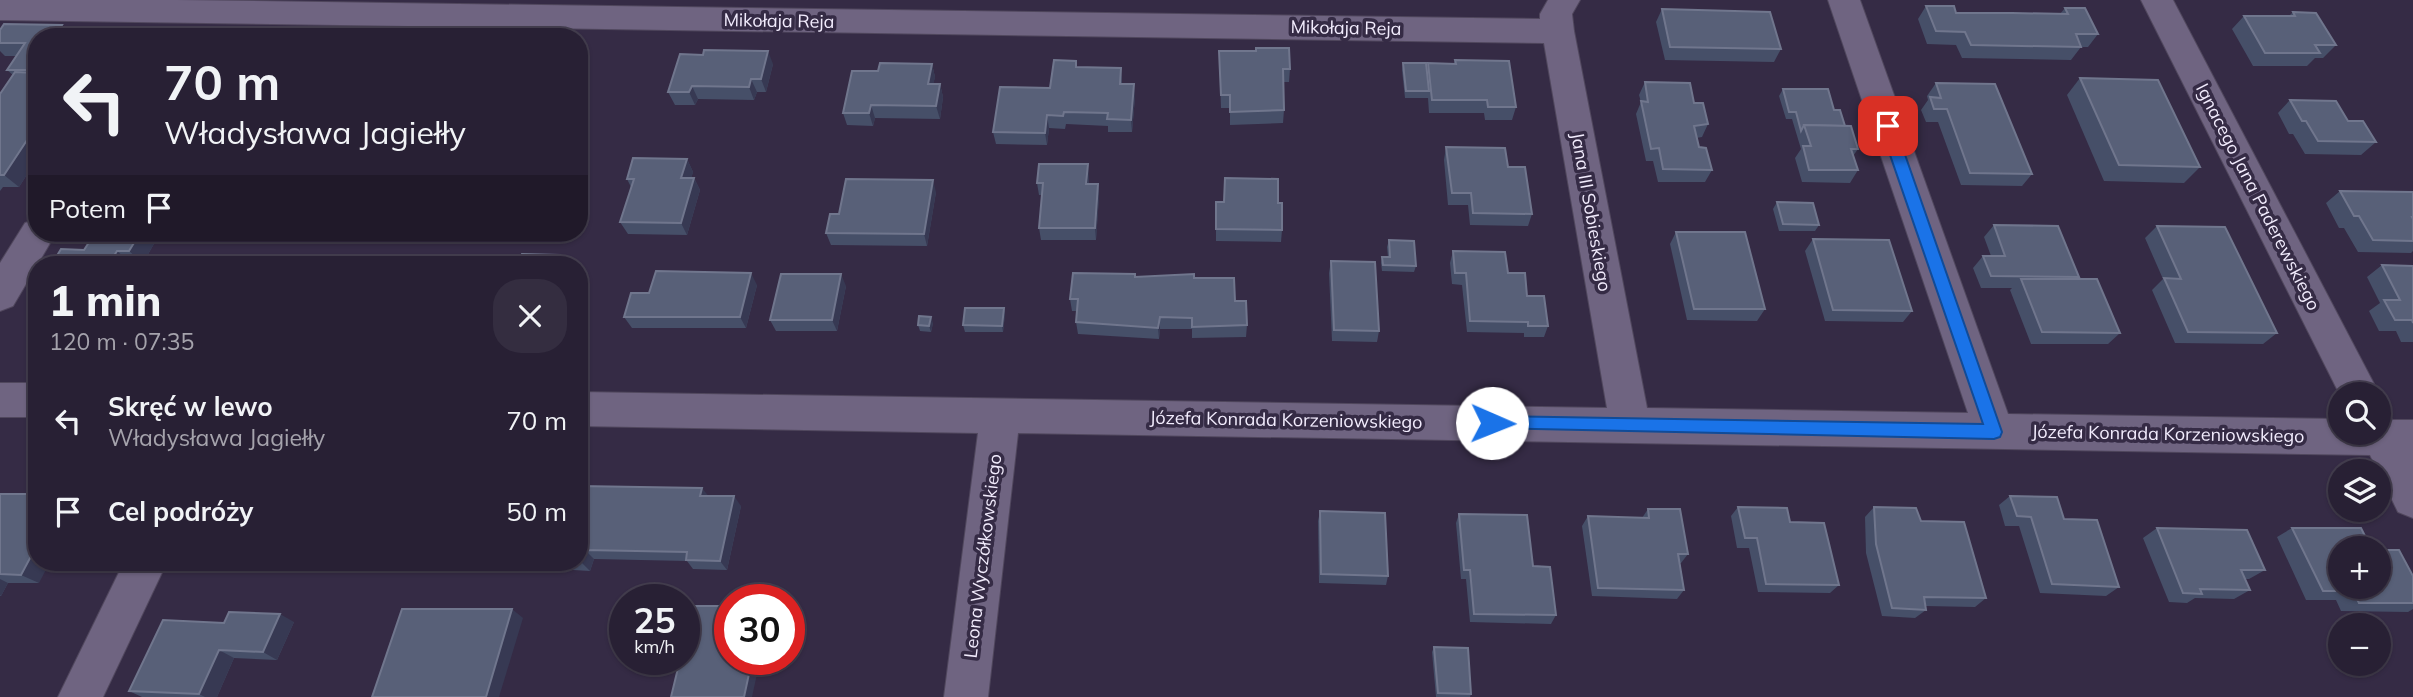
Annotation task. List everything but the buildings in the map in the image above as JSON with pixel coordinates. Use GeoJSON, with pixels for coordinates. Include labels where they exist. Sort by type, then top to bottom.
{"type":"FeatureCollection","features":[{"type":"Feature","properties":{"kind":"street"},"geometry":{"type":"LineString","coordinates":[[1844,0],[1994,432]]}},
{"type":"Feature","properties":{"kind":"street","name":"Ignacego Jana Paderewskiego"},"geometry":{"type":"LineString","coordinates":[[2157,0],[2353,382]]}},
{"type":"Feature","properties":{"kind":"street","name":"Mikołaja Reja"},"geometry":{"type":"LineString","coordinates":[[0,9],[165,24],[1561,16]]}},
{"type":"Feature","properties":{"kind":"street","name":"Jana III Sobieskiego"},"geometry":{"type":"LineString","coordinates":[[1561,16],[1630,425]]}},
{"type":"Feature","properties":{"kind":"street"},"geometry":{"type":"LineString","coordinates":[[0,295],[32,242]]}},
{"type":"Feature","properties":{"kind":"street"},"geometry":{"type":"LineString","coordinates":[[0,400],[28,400]]}},
{"type":"Feature","properties":{"kind":"street","name":"Józefa Konrada Korzeniowskiego"},"geometry":{"type":"LineString","coordinates":[[588,409],[2328,435]]}},
{"type":"Feature","properties":{"kind":"street","name":"Leona Wyczółkowskiego"},"geometry":{"type":"LineString","coordinates":[[966,697],[1000,415]]}},
{"type":"Feature","properties":{"kind":"street"},"geometry":{"type":"LineString","coordinates":[[2391,436],[2413,499]]}},
{"type":"Feature","properties":{"kind":"street"},"geometry":{"type":"LineString","coordinates":[[80,697],[142,571]]}},
{"type":"Feature","properties":{"kind":"route"},"geometry":{"type":"LineString","coordinates":[[1492,423],[1994,432],[1888,126]]}}]}
